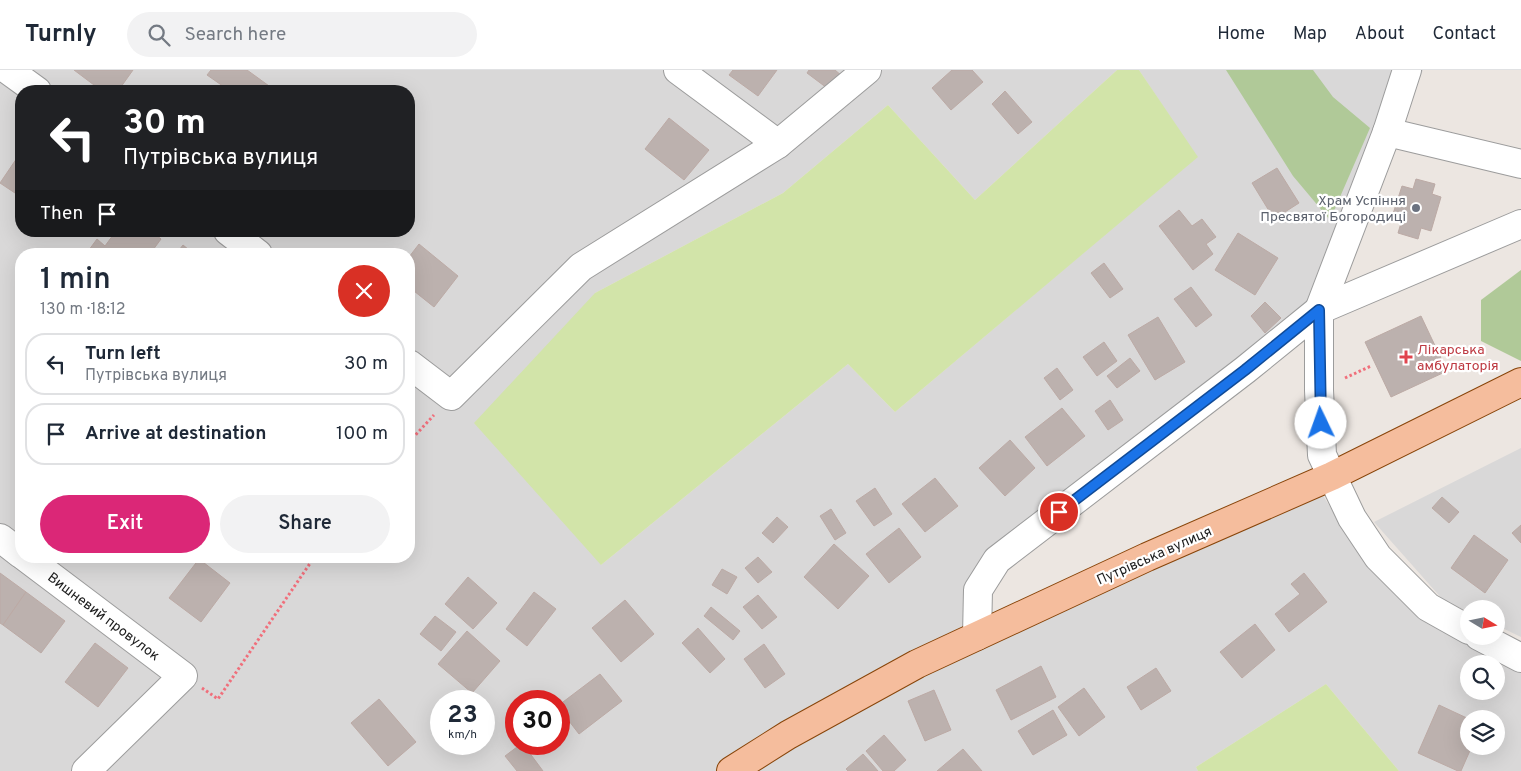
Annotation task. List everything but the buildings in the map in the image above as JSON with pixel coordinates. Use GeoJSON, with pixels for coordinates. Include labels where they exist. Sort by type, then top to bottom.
{"type":"FeatureCollection","features":[{"type":"Feature","properties":{"kind":"main road","name":"Путрівська вулиця"},"geometry":{"type":"LineString","coordinates":[[731,771],[788,735],[917,664],[1147,557],[1332,476],[1521,382]]}},
{"type":"Feature","properties":{"kind":"street"},"geometry":{"type":"LineString","coordinates":[[0,75],[4,70]]}},
{"type":"Feature","properties":{"kind":"street"},"geometry":{"type":"LineString","coordinates":[[8,70],[29,85]]}},
{"type":"Feature","properties":{"kind":"street"},"geometry":{"type":"LineString","coordinates":[[678,70],[778,144]]}},
{"type":"Feature","properties":{"kind":"street"},"geometry":{"type":"LineString","coordinates":[[415,369],[451,396],[581,267],[778,144],[867,70]]}},
{"type":"Feature","properties":{"kind":"street"},"geometry":{"type":"LineString","coordinates":[[1407,70],[1387,132],[1319,310],[1319,390],[1322,455],[1352,518],[1378,557],[1428,607],[1460,625]]}},
{"type":"Feature","properties":{"kind":"street"},"geometry":{"type":"LineString","coordinates":[[1387,132],[1521,164]]}},
{"type":"Feature","properties":{"kind":"street"},"geometry":{"type":"LineString","coordinates":[[977,636],[978,590],[997,560],[1245,370],[1319,310],[1521,224]]}},
{"type":"Feature","properties":{"kind":"street"},"geometry":{"type":"LineString","coordinates":[[236,237],[250,248]]}},
{"type":"Feature","properties":{"kind":"street","name":"Вишневий провулок"},"geometry":{"type":"LineString","coordinates":[[0,538],[15,549]]}},
{"type":"Feature","properties":{"kind":"street","name":"Вишневий провулок"},"geometry":{"type":"LineString","coordinates":[[34,563],[183,676]]}},
{"type":"Feature","properties":{"kind":"street"},"geometry":{"type":"LineString","coordinates":[[1496,645],[1521,658]]}},
{"type":"Feature","properties":{"kind":"street"},"geometry":{"type":"LineString","coordinates":[[86,771],[183,676]]}},
{"type":"Feature","properties":{"kind":"path"},"geometry":{"type":"LineString","coordinates":[[415,435],[451,396]]}},
{"type":"Feature","properties":{"kind":"path"},"geometry":{"type":"LineString","coordinates":[[183,676],[218,699],[310,563]]}},
{"type":"Feature","properties":{"kind":"shaded area"},"geometry":{"type":"Polygon","coordinates":[[[0,70],[1117,70],[975,200],[888,105],[783,193],[595,293],[601,565],[848,364],[895,412],[1197,157],[1139,70],[1423,70],[1328,315],[1005,566],[978,620],[1308,472],[1341,524],[1460,619],[1460,645],[1493,645],[1521,667],[1521,771],[1399,771],[1326,684],[1196,767],[1198,771],[0,771],[0,70]]]}},
{"type":"Feature","properties":{"kind":"shaded area"},"geometry":{"type":"Polygon","coordinates":[[[1521,448],[1521,637],[1505,629],[1505,600],[1460,600],[1460,608],[1444,601],[1374,522],[1521,448]]]}},
{"type":"Feature","properties":{"kind":"green space"},"geometry":{"type":"Polygon","coordinates":[[[1117,70],[1139,70],[1198,157],[895,412],[848,364],[601,565],[474,423],[595,293],[783,193],[888,105],[975,200],[1117,70]]]}},
{"type":"Feature","properties":{"kind":"green space"},"geometry":{"type":"Polygon","coordinates":[[[1226,70],[1313,70],[1333,97],[1370,128],[1330,220],[1293,176],[1226,70]]]}},
{"type":"Feature","properties":{"kind":"green space"},"geometry":{"type":"Polygon","coordinates":[[[1521,270],[1521,361],[1481,341],[1481,300],[1521,270]]]}},
{"type":"Feature","properties":{"kind":"green space"},"geometry":{"type":"Polygon","coordinates":[[[1326,684],[1399,771],[1198,771],[1196,767],[1326,684]]]}},
{"type":"Feature","properties":{"kind":"place","name":"Храм Успіння Пресвятої Богородиці"},"geometry":{"type":"Point","coordinates":[1416,208]}},
{"type":"Feature","properties":{"kind":"place","name":"Лікарська амбулаторія"},"geometry":{"type":"Point","coordinates":[1406,357]}},
{"type":"Feature","properties":{"kind":"route"},"geometry":{"type":"LineString","coordinates":[[1059,512],[1245,370],[1319,310],[1321,423]]}}]}
